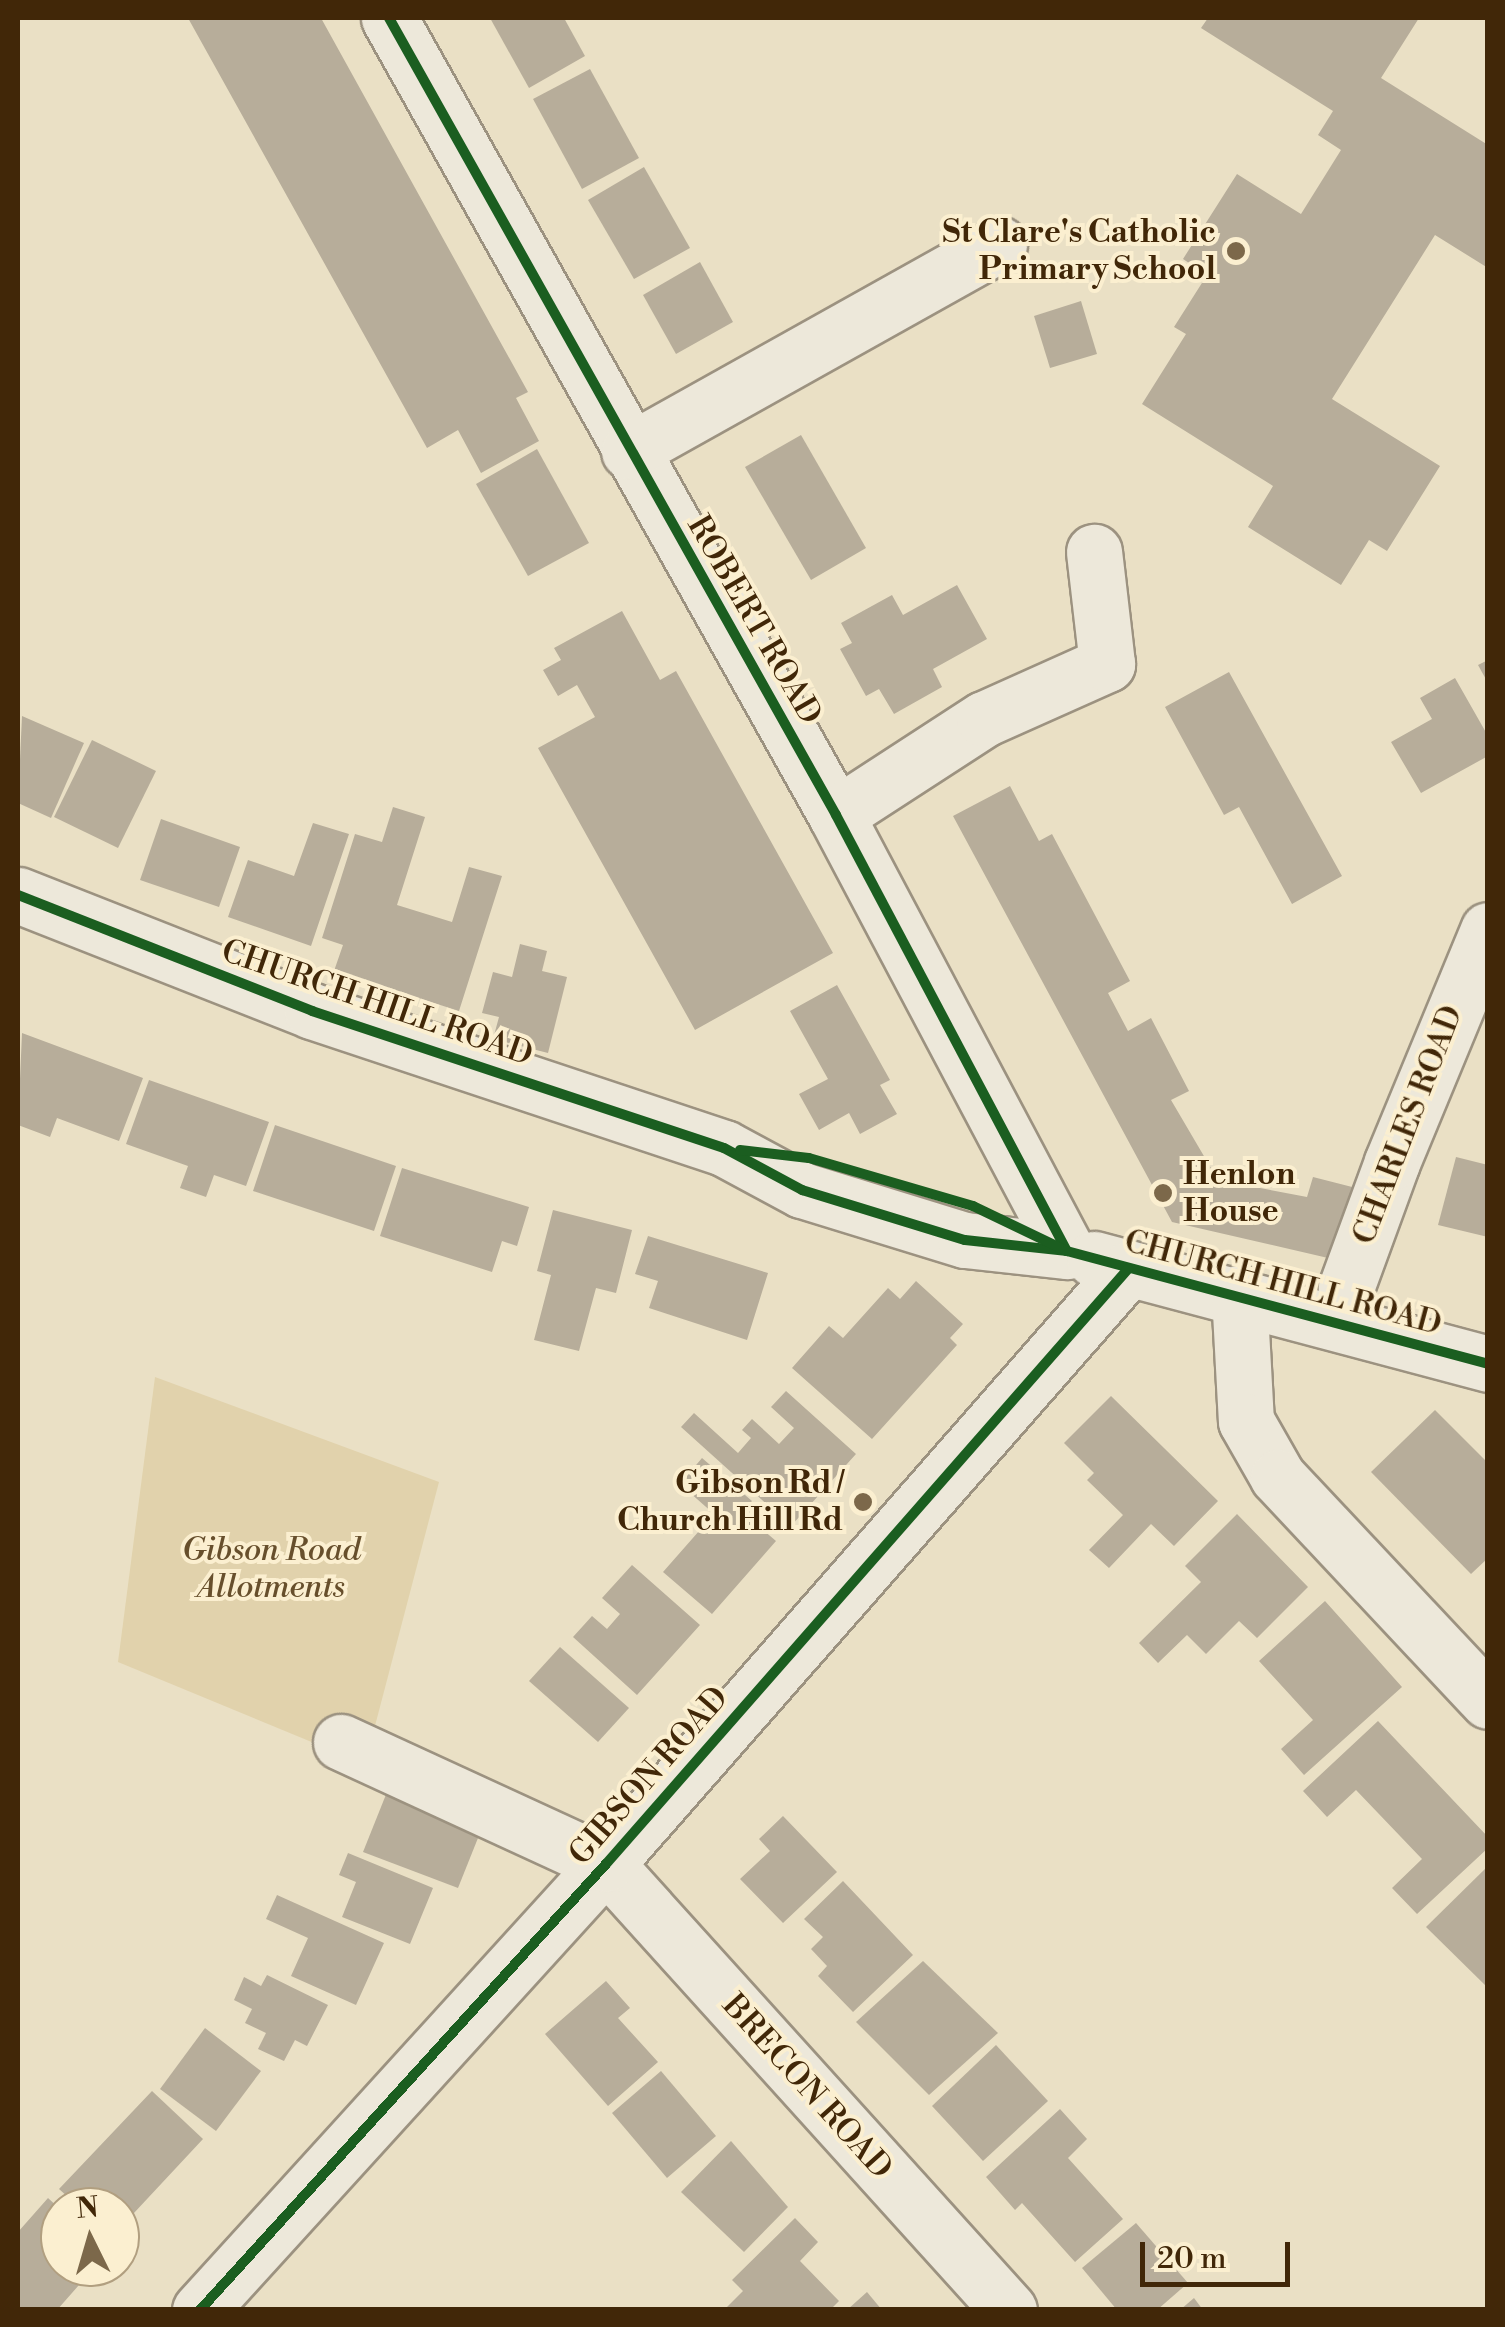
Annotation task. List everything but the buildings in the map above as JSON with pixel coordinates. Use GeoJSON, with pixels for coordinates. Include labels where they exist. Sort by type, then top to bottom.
{"type":"FeatureCollection","features":[{"type":"Feature","properties":{"kind":"street","name":"ROBERT ROAD"},"geometry":{"type":"LineString","coordinates":[[389,18],[836,815],[1067,1251]]}},
{"type":"Feature","properties":{"kind":"street"},"geometry":{"type":"LineString","coordinates":[[629,450],[998,244]]}},
{"type":"Feature","properties":{"kind":"street"},"geometry":{"type":"LineString","coordinates":[[836,815],[984,719],[1107,664],[1094,552]]}},
{"type":"Feature","properties":{"kind":"street","name":"CHURCH HILL ROAD"},"geometry":{"type":"LineString","coordinates":[[18,895],[312,1011],[724,1148],[802,1190],[965,1240],[1067,1251],[1128,1269],[1239,1293],[1488,1364]]}},
{"type":"Feature","properties":{"kind":"street","name":"CHARLES ROAD"},"geometry":{"type":"LineString","coordinates":[[1344,1324],[1346,1288],[1392,1162],[1488,930]]}},
{"type":"Feature","properties":{"kind":"street","name":"GIBSON ROAD"},"geometry":{"type":"LineString","coordinates":[[200,2310],[606,1864],[1128,1269]]}},
{"type":"Feature","properties":{"kind":"street"},"geometry":{"type":"LineString","coordinates":[[1239,1293],[1246,1420],[1278,1477],[1488,1701]]}},
{"type":"Feature","properties":{"kind":"street"},"geometry":{"type":"LineString","coordinates":[[341,1742],[606,1864]]}},
{"type":"Feature","properties":{"kind":"street","name":"BRECON ROAD"},"geometry":{"type":"LineString","coordinates":[[606,1864],[1009,2310]]}},
{"type":"Feature","properties":{"kind":"green space","name":"Gibson Road Allotments"},"geometry":{"type":"Polygon","coordinates":[[[155,1377],[439,1482],[365,1764],[118,1662],[155,1377]]]}},
{"type":"Feature","properties":{"kind":"cycle path"},"geometry":{"type":"LineString","coordinates":[[389,18],[836,815],[1067,1251]]}},
{"type":"Feature","properties":{"kind":"cycle path"},"geometry":{"type":"LineString","coordinates":[[18,895],[312,1011],[724,1148],[802,1190],[965,1240],[1067,1251]]}},
{"type":"Feature","properties":{"kind":"cycle path"},"geometry":{"type":"LineString","coordinates":[[740,1150],[809,1158],[973,1206],[1067,1251],[1488,1364]]}},
{"type":"Feature","properties":{"kind":"cycle path"},"geometry":{"type":"LineString","coordinates":[[200,2310],[606,1864],[1128,1269]]}},
{"type":"Feature","properties":{"kind":"place","name":"St Clare's Catholic Primary School"},"geometry":{"type":"Point","coordinates":[1236,251]}},
{"type":"Feature","properties":{"kind":"place","name":"Henlon House"},"geometry":{"type":"Point","coordinates":[1163,1193]}},
{"type":"Feature","properties":{"kind":"place","name":"Gibson Rd / Church Hill Rd"},"geometry":{"type":"Point","coordinates":[863,1502]}}]}
